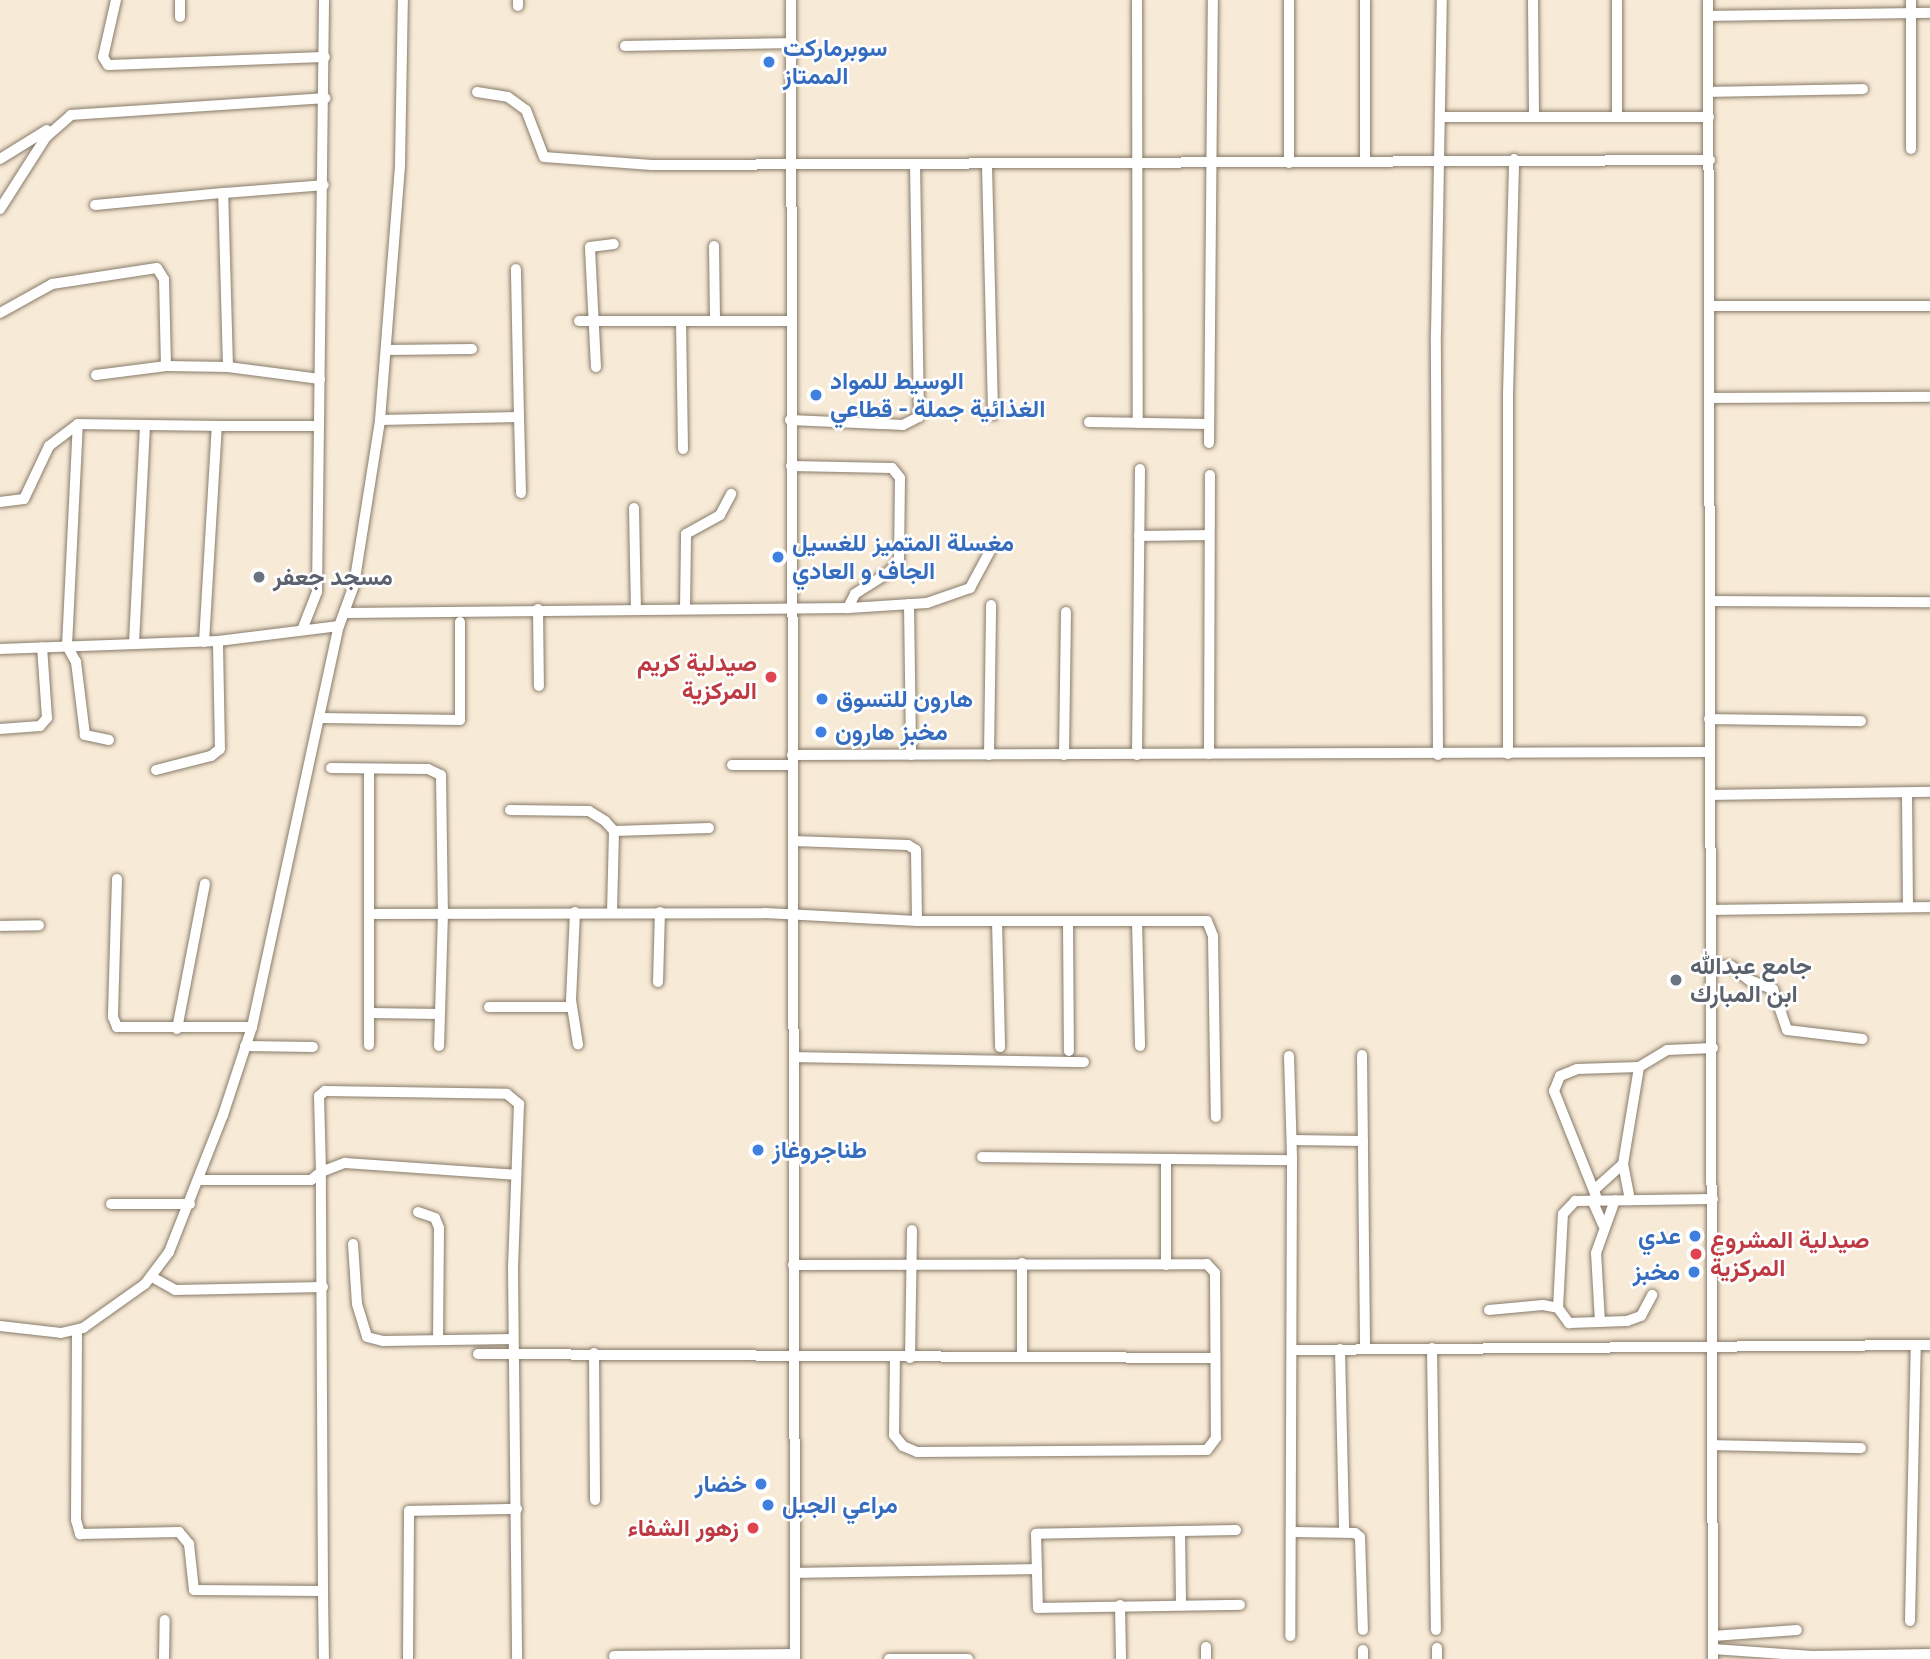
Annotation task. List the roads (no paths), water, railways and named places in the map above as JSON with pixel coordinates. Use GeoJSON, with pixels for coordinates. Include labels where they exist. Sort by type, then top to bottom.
{"type":"FeatureCollection","features":[{"type":"Feature","properties":{"kind":"street"},"geometry":{"type":"LineString","coordinates":[[116,0],[103,57],[108,65],[325,57]]}},
{"type":"Feature","properties":{"kind":"street"},"geometry":{"type":"LineString","coordinates":[[180,0],[180,17]]}},
{"type":"Feature","properties":{"kind":"street"},"geometry":{"type":"LineString","coordinates":[[302,630],[317,592],[324,185],[324,0]]}},
{"type":"Feature","properties":{"kind":"street"},"geometry":{"type":"LineString","coordinates":[[0,1326],[61,1333],[77,1331],[152,1277],[200,1180],[252,1027],[322,718],[339,626],[354,585],[380,420],[400,165],[403,0]]}},
{"type":"Feature","properties":{"kind":"street"},"geometry":{"type":"LineString","coordinates":[[614,1656],[795,1657],[792,1353],[794,1057],[790,915],[793,841],[789,166],[791,0]]}},
{"type":"Feature","properties":{"kind":"street"},"geometry":{"type":"LineString","coordinates":[[1137,0],[1135,165],[1138,423]]}},
{"type":"Feature","properties":{"kind":"street"},"geometry":{"type":"LineString","coordinates":[[1209,443],[1213,0]]}},
{"type":"Feature","properties":{"kind":"street"},"geometry":{"type":"LineString","coordinates":[[1289,0],[1289,163]]}},
{"type":"Feature","properties":{"kind":"street"},"geometry":{"type":"LineString","coordinates":[[1365,0],[1365,161]]}},
{"type":"Feature","properties":{"kind":"street"},"geometry":{"type":"LineString","coordinates":[[1438,755],[1435,440],[1442,0]]}},
{"type":"Feature","properties":{"kind":"street"},"geometry":{"type":"LineString","coordinates":[[1533,0],[1534,115]]}},
{"type":"Feature","properties":{"kind":"street"},"geometry":{"type":"LineString","coordinates":[[1616,0],[1617,116]]}},
{"type":"Feature","properties":{"kind":"street"},"geometry":{"type":"LineString","coordinates":[[1708,0],[1711,306],[1709,752],[1714,966],[1713,1654],[1930,1654]]}},
{"type":"Feature","properties":{"kind":"street"},"geometry":{"type":"LineString","coordinates":[[1806,0],[1807,14]]}},
{"type":"Feature","properties":{"kind":"street"},"geometry":{"type":"LineString","coordinates":[[1911,0],[1911,149]]}},
{"type":"Feature","properties":{"kind":"street"},"geometry":{"type":"LineString","coordinates":[[1708,16],[1930,13]]}},
{"type":"Feature","properties":{"kind":"street"},"geometry":{"type":"LineString","coordinates":[[625,46],[791,43]]}},
{"type":"Feature","properties":{"kind":"street"},"geometry":{"type":"LineString","coordinates":[[1709,92],[1863,89]]}},
{"type":"Feature","properties":{"kind":"street"},"geometry":{"type":"LineString","coordinates":[[477,92],[517,101],[533,123],[544,156],[550,159],[789,166],[1211,165],[1439,159],[1710,160]]}},
{"type":"Feature","properties":{"kind":"street"},"geometry":{"type":"LineString","coordinates":[[0,159],[71,116],[325,98]]}},
{"type":"Feature","properties":{"kind":"street"},"geometry":{"type":"LineString","coordinates":[[0,209],[46,137],[71,116]]}},
{"type":"Feature","properties":{"kind":"street"},"geometry":{"type":"LineString","coordinates":[[1440,117],[1709,117]]}},
{"type":"Feature","properties":{"kind":"street"},"geometry":{"type":"LineString","coordinates":[[1508,754],[1508,394],[1514,159]]}},
{"type":"Feature","properties":{"kind":"street"},"geometry":{"type":"LineString","coordinates":[[790,420],[903,425],[919,417],[915,166]]}},
{"type":"Feature","properties":{"kind":"street"},"geometry":{"type":"LineString","coordinates":[[987,166],[993,415]]}},
{"type":"Feature","properties":{"kind":"street"},"geometry":{"type":"LineString","coordinates":[[95,205],[324,185]]}},
{"type":"Feature","properties":{"kind":"street"},"geometry":{"type":"LineString","coordinates":[[223,193],[228,367]]}},
{"type":"Feature","properties":{"kind":"street"},"geometry":{"type":"LineString","coordinates":[[596,367],[590,247],[614,244]]}},
{"type":"Feature","properties":{"kind":"street"},"geometry":{"type":"LineString","coordinates":[[714,246],[715,321]]}},
{"type":"Feature","properties":{"kind":"street"},"geometry":{"type":"LineString","coordinates":[[0,313],[52,284],[157,268],[164,279],[166,366]]}},
{"type":"Feature","properties":{"kind":"street"},"geometry":{"type":"LineString","coordinates":[[516,269],[521,493]]}},
{"type":"Feature","properties":{"kind":"street"},"geometry":{"type":"LineString","coordinates":[[1711,306],[1930,306]]}},
{"type":"Feature","properties":{"kind":"street"},"geometry":{"type":"LineString","coordinates":[[579,321],[790,321]]}},
{"type":"Feature","properties":{"kind":"street"},"geometry":{"type":"LineString","coordinates":[[681,321],[683,449]]}},
{"type":"Feature","properties":{"kind":"street"},"geometry":{"type":"LineString","coordinates":[[387,350],[472,349]]}},
{"type":"Feature","properties":{"kind":"street"},"geometry":{"type":"LineString","coordinates":[[96,375],[166,366],[228,367],[320,379]]}},
{"type":"Feature","properties":{"kind":"street"},"geometry":{"type":"LineString","coordinates":[[1710,398],[1930,397]]}},
{"type":"Feature","properties":{"kind":"street"},"geometry":{"type":"LineString","coordinates":[[380,420],[519,417]]}},
{"type":"Feature","properties":{"kind":"street"},"geometry":{"type":"LineString","coordinates":[[1089,422],[1208,424]]}},
{"type":"Feature","properties":{"kind":"street"},"geometry":{"type":"LineString","coordinates":[[0,502],[24,499],[49,446],[78,424],[319,426]]}},
{"type":"Feature","properties":{"kind":"street"},"geometry":{"type":"LineString","coordinates":[[78,424],[67,646],[76,662],[85,735],[109,740]]}},
{"type":"Feature","properties":{"kind":"street"},"geometry":{"type":"LineString","coordinates":[[134,643],[145,425]]}},
{"type":"Feature","properties":{"kind":"street"},"geometry":{"type":"LineString","coordinates":[[204,642],[217,426]]}},
{"type":"Feature","properties":{"kind":"street"},"geometry":{"type":"LineString","coordinates":[[791,466],[892,468],[900,478],[899,561],[855,594],[848,608]]}},
{"type":"Feature","properties":{"kind":"street"},"geometry":{"type":"LineString","coordinates":[[1137,755],[1140,469]]}},
{"type":"Feature","properties":{"kind":"street"},"geometry":{"type":"LineString","coordinates":[[1209,754],[1210,475]]}},
{"type":"Feature","properties":{"kind":"street"},"geometry":{"type":"LineString","coordinates":[[685,609],[686,534],[720,514],[731,494]]}},
{"type":"Feature","properties":{"kind":"street"},"geometry":{"type":"LineString","coordinates":[[634,508],[636,610]]}},
{"type":"Feature","properties":{"kind":"street"},"geometry":{"type":"LineString","coordinates":[[1139,536],[1209,535]]}},
{"type":"Feature","properties":{"kind":"street"},"geometry":{"type":"LineString","coordinates":[[345,613],[848,608],[909,604],[947,599],[971,587],[990,551]]}},
{"type":"Feature","properties":{"kind":"street"},"geometry":{"type":"LineString","coordinates":[[1711,601],[1930,602]]}},
{"type":"Feature","properties":{"kind":"street"},"geometry":{"type":"LineString","coordinates":[[909,604],[911,755]]}},
{"type":"Feature","properties":{"kind":"street"},"geometry":{"type":"LineString","coordinates":[[989,755],[990,605]]}},
{"type":"Feature","properties":{"kind":"street"},"geometry":{"type":"LineString","coordinates":[[538,609],[538,686]]}},
{"type":"Feature","properties":{"kind":"street"},"geometry":{"type":"LineString","coordinates":[[1064,755],[1066,612]]}},
{"type":"Feature","properties":{"kind":"street"},"geometry":{"type":"LineString","coordinates":[[322,718],[460,720],[460,622]]}},
{"type":"Feature","properties":{"kind":"street"},"geometry":{"type":"LineString","coordinates":[[0,649],[204,642],[339,626]]}},
{"type":"Feature","properties":{"kind":"street"},"geometry":{"type":"LineString","coordinates":[[156,770],[211,756],[220,749],[218,641]]}},
{"type":"Feature","properties":{"kind":"street"},"geometry":{"type":"LineString","coordinates":[[0,729],[44,723],[42,647]]}},
{"type":"Feature","properties":{"kind":"street"},"geometry":{"type":"LineString","coordinates":[[1709,719],[1861,721]]}},
{"type":"Feature","properties":{"kind":"street"},"geometry":{"type":"LineString","coordinates":[[732,765],[911,755],[1709,752]]}},
{"type":"Feature","properties":{"kind":"street"},"geometry":{"type":"LineString","coordinates":[[331,768],[428,769],[440,775],[443,913],[439,1046]]}},
{"type":"Feature","properties":{"kind":"street"},"geometry":{"type":"LineString","coordinates":[[369,769],[372,914],[369,1045]]}},
{"type":"Feature","properties":{"kind":"street"},"geometry":{"type":"LineString","coordinates":[[1711,794],[1930,792]]}},
{"type":"Feature","properties":{"kind":"street"},"geometry":{"type":"LineString","coordinates":[[1907,793],[1908,907]]}},
{"type":"Feature","properties":{"kind":"street"},"geometry":{"type":"LineString","coordinates":[[510,810],[589,811],[614,831],[709,828]]}},
{"type":"Feature","properties":{"kind":"street"},"geometry":{"type":"LineString","coordinates":[[612,912],[614,831]]}},
{"type":"Feature","properties":{"kind":"street"},"geometry":{"type":"LineString","coordinates":[[793,841],[908,845],[916,849],[917,921]]}},
{"type":"Feature","properties":{"kind":"street"},"geometry":{"type":"LineString","coordinates":[[117,878],[114,1023],[132,1031],[252,1027]]}},
{"type":"Feature","properties":{"kind":"street"},"geometry":{"type":"LineString","coordinates":[[177,1029],[205,884]]}},
{"type":"Feature","properties":{"kind":"street"},"geometry":{"type":"LineString","coordinates":[[1712,910],[1930,907]]}},
{"type":"Feature","properties":{"kind":"street"},"geometry":{"type":"LineString","coordinates":[[575,912],[572,1007],[578,1044]]}},
{"type":"Feature","properties":{"kind":"street"},"geometry":{"type":"LineString","coordinates":[[372,914],[660,912],[917,921],[1207,921],[1211,928],[1216,1117]]}},
{"type":"Feature","properties":{"kind":"street"},"geometry":{"type":"LineString","coordinates":[[658,982],[660,912]]}},
{"type":"Feature","properties":{"kind":"street"},"geometry":{"type":"LineString","coordinates":[[998,921],[1000,1047]]}},
{"type":"Feature","properties":{"kind":"street"},"geometry":{"type":"LineString","coordinates":[[1068,921],[1069,1051]]}},
{"type":"Feature","properties":{"kind":"street"},"geometry":{"type":"LineString","coordinates":[[1137,921],[1140,1046]]}},
{"type":"Feature","properties":{"kind":"street"},"geometry":{"type":"LineString","coordinates":[[0,926],[39,925]]}},
{"type":"Feature","properties":{"kind":"street"},"geometry":{"type":"LineString","coordinates":[[1714,966],[1731,966],[1749,980],[1773,989],[1787,1030],[1862,1039]]}},
{"type":"Feature","properties":{"kind":"street"},"geometry":{"type":"LineString","coordinates":[[489,1007],[572,1007]]}},
{"type":"Feature","properties":{"kind":"street"},"geometry":{"type":"LineString","coordinates":[[370,1013],[440,1014]]}},
{"type":"Feature","properties":{"kind":"street"},"geometry":{"type":"LineString","coordinates":[[245,1046],[313,1047]]}},
{"type":"Feature","properties":{"kind":"street"},"geometry":{"type":"LineString","coordinates":[[1602,1225],[1594,1197],[1561,1116],[1554,1091],[1560,1076],[1577,1069],[1639,1068],[1667,1050],[1713,1048]]}},
{"type":"Feature","properties":{"kind":"street"},"geometry":{"type":"LineString","coordinates":[[1362,1055],[1365,1349]]}},
{"type":"Feature","properties":{"kind":"street"},"geometry":{"type":"LineString","coordinates":[[1289,1056],[1293,1350],[1290,1636]]}},
{"type":"Feature","properties":{"kind":"street"},"geometry":{"type":"LineString","coordinates":[[794,1057],[1084,1062]]}},
{"type":"Feature","properties":{"kind":"street"},"geometry":{"type":"LineString","coordinates":[[1630,1200],[1623,1164],[1639,1068]]}},
{"type":"Feature","properties":{"kind":"street"},"geometry":{"type":"LineString","coordinates":[[324,1659],[323,1287],[319,1096],[325,1091],[514,1096],[519,1104],[515,1175],[513,1339],[517,1659]]}},
{"type":"Feature","properties":{"kind":"street"},"geometry":{"type":"LineString","coordinates":[[1292,1140],[1363,1141]]}},
{"type":"Feature","properties":{"kind":"street"},"geometry":{"type":"LineString","coordinates":[[982,1157],[1292,1160]]}},
{"type":"Feature","properties":{"kind":"street"},"geometry":{"type":"LineString","coordinates":[[1166,1159],[1166,1265]]}},
{"type":"Feature","properties":{"kind":"street"},"geometry":{"type":"LineString","coordinates":[[200,1180],[295,1183],[345,1163],[515,1175]]}},
{"type":"Feature","properties":{"kind":"street"},"geometry":{"type":"LineString","coordinates":[[1594,1197],[1623,1164]]}},
{"type":"Feature","properties":{"kind":"street"},"geometry":{"type":"LineString","coordinates":[[1652,1295],[1641,1316],[1569,1323],[1558,1308],[1563,1214],[1575,1201],[1594,1197],[1615,1200],[1713,1199]]}},
{"type":"Feature","properties":{"kind":"street"},"geometry":{"type":"LineString","coordinates":[[1600,1322],[1596,1252],[1602,1225],[1615,1200]]}},
{"type":"Feature","properties":{"kind":"street"},"geometry":{"type":"LineString","coordinates":[[111,1204],[190,1204]]}},
{"type":"Feature","properties":{"kind":"street"},"geometry":{"type":"LineString","coordinates":[[418,1212],[435,1218],[439,1228],[438,1340]]}},
{"type":"Feature","properties":{"kind":"street"},"geometry":{"type":"LineString","coordinates":[[910,1358],[912,1230]]}},
{"type":"Feature","properties":{"kind":"street"},"geometry":{"type":"LineString","coordinates":[[353,1244],[357,1304],[367,1337],[513,1339]]}},
{"type":"Feature","properties":{"kind":"street"},"geometry":{"type":"LineString","coordinates":[[793,1265],[1022,1263],[1213,1268],[1216,1438],[1207,1450],[917,1452],[903,1446],[894,1435],[895,1358]]}},
{"type":"Feature","properties":{"kind":"street"},"geometry":{"type":"LineString","coordinates":[[1022,1263],[1022,1357]]}},
{"type":"Feature","properties":{"kind":"street"},"geometry":{"type":"LineString","coordinates":[[152,1277],[175,1290],[323,1287]]}},
{"type":"Feature","properties":{"kind":"street"},"geometry":{"type":"LineString","coordinates":[[1489,1310],[1558,1308]]}},
{"type":"Feature","properties":{"kind":"street"},"geometry":{"type":"LineString","coordinates":[[77,1331],[76,1520],[80,1534],[179,1532],[189,1544],[194,1590],[323,1591]]}},
{"type":"Feature","properties":{"kind":"street"},"geometry":{"type":"LineString","coordinates":[[1293,1350],[1712,1344],[1930,1345]]}},
{"type":"Feature","properties":{"kind":"street"},"geometry":{"type":"LineString","coordinates":[[1910,1621],[1916,1345]]}},
{"type":"Feature","properties":{"kind":"street"},"geometry":{"type":"LineString","coordinates":[[1432,1348],[1436,1630]]}},
{"type":"Feature","properties":{"kind":"street"},"geometry":{"type":"LineString","coordinates":[[1340,1349],[1344,1532]]}},
{"type":"Feature","properties":{"kind":"street"},"geometry":{"type":"LineString","coordinates":[[594,1353],[595,1500]]}},
{"type":"Feature","properties":{"kind":"street"},"geometry":{"type":"LineString","coordinates":[[478,1354],[792,1353],[895,1358],[1214,1358]]}},
{"type":"Feature","properties":{"kind":"street"},"geometry":{"type":"LineString","coordinates":[[1712,1446],[1861,1448]]}},
{"type":"Feature","properties":{"kind":"street"},"geometry":{"type":"LineString","coordinates":[[408,1659],[409,1511],[517,1509]]}},
{"type":"Feature","properties":{"kind":"street"},"geometry":{"type":"LineString","coordinates":[[1236,1530],[1036,1534],[1038,1608],[1240,1605]]}},
{"type":"Feature","properties":{"kind":"street"},"geometry":{"type":"LineString","coordinates":[[1180,1531],[1181,1605]]}},
{"type":"Feature","properties":{"kind":"street"},"geometry":{"type":"LineString","coordinates":[[1293,1532],[1344,1532],[1360,1537],[1363,1630]]}},
{"type":"Feature","properties":{"kind":"street"},"geometry":{"type":"LineString","coordinates":[[795,1573],[1037,1569]]}},
{"type":"Feature","properties":{"kind":"street"},"geometry":{"type":"LineString","coordinates":[[1120,1605],[1121,1659]]}},
{"type":"Feature","properties":{"kind":"street"},"geometry":{"type":"LineString","coordinates":[[164,1620],[164,1659]]}},
{"type":"Feature","properties":{"kind":"street"},"geometry":{"type":"LineString","coordinates":[[1713,1636],[1797,1630]]}},
{"type":"Feature","properties":{"kind":"street"},"geometry":{"type":"LineString","coordinates":[[1206,1647],[1206,1659]]}},
{"type":"Feature","properties":{"kind":"street"},"geometry":{"type":"LineString","coordinates":[[890,1659],[968,1659]]}},
{"type":"Feature","properties":{"kind":"place","name":"سوبرماركت الممتاز"},"geometry":{"type":"Point","coordinates":[769,62]}},
{"type":"Feature","properties":{"kind":"place","name":"الوسيط للمواد الغذائية جملة - قطاعي"},"geometry":{"type":"Point","coordinates":[816,395]}},
{"type":"Feature","properties":{"kind":"place","name":"مغسلة المتميز للغسيل الجاف و العادي"},"geometry":{"type":"Point","coordinates":[778,557]}},
{"type":"Feature","properties":{"kind":"place","name":"مسجد جعفر"},"geometry":{"type":"Point","coordinates":[259,577]}},
{"type":"Feature","properties":{"kind":"place","name":"صيدلية كريم المركزية"},"geometry":{"type":"Point","coordinates":[771,677]}},
{"type":"Feature","properties":{"kind":"place","name":"هارون للتسوق"},"geometry":{"type":"Point","coordinates":[822,699]}},
{"type":"Feature","properties":{"kind":"place","name":"مخبز هارون"},"geometry":{"type":"Point","coordinates":[821,732]}},
{"type":"Feature","properties":{"kind":"place","name":"جامع عبدالله ابن المبارك"},"geometry":{"type":"Point","coordinates":[1676,980]}},
{"type":"Feature","properties":{"kind":"place","name":"طناجروغاز"},"geometry":{"type":"Point","coordinates":[758,1150]}},
{"type":"Feature","properties":{"kind":"place","name":"عدي"},"geometry":{"type":"Point","coordinates":[1695,1236]}},
{"type":"Feature","properties":{"kind":"place","name":"صيدلية المشروع المركزية"},"geometry":{"type":"Point","coordinates":[1696,1254]}},
{"type":"Feature","properties":{"kind":"place","name":"مخبز"},"geometry":{"type":"Point","coordinates":[1694,1272]}},
{"type":"Feature","properties":{"kind":"place","name":"خضار"},"geometry":{"type":"Point","coordinates":[761,1484]}},
{"type":"Feature","properties":{"kind":"place","name":"مراعي الجبل"},"geometry":{"type":"Point","coordinates":[768,1505]}},
{"type":"Feature","properties":{"kind":"place","name":"زهور الشفاء"},"geometry":{"type":"Point","coordinates":[753,1528]}}]}
